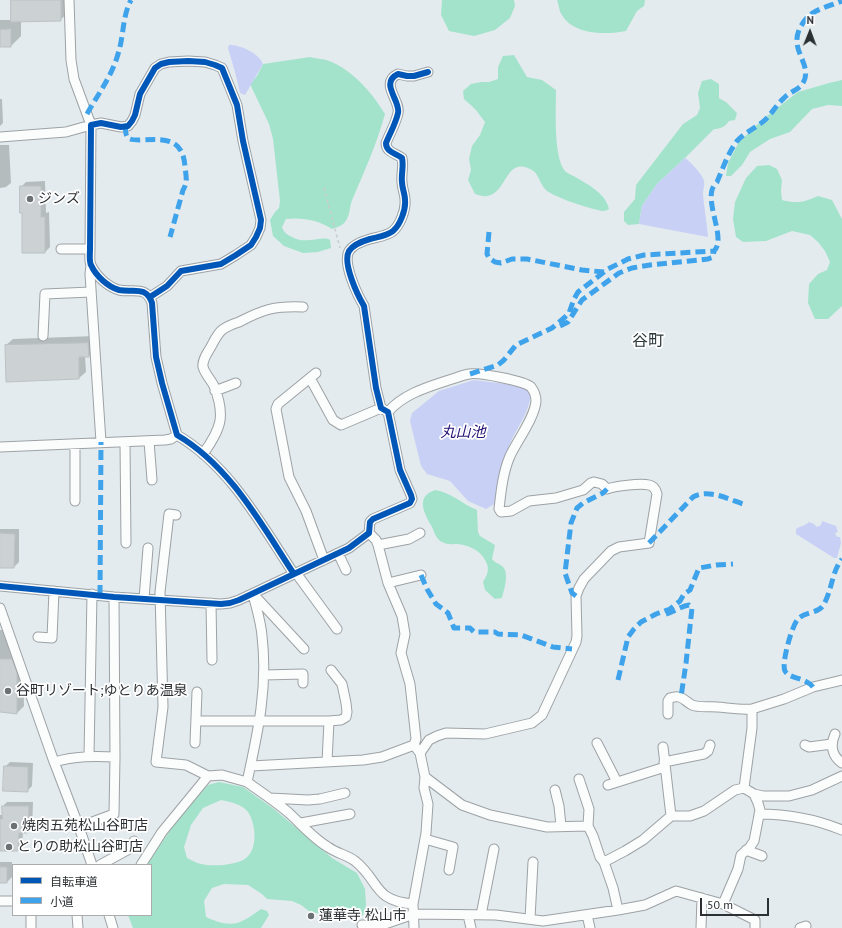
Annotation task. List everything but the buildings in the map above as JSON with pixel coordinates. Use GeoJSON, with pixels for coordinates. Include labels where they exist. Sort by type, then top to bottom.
{"type":"FeatureCollection","features":[{"type":"Feature","properties":{"kind":"street"},"geometry":{"type":"LineString","coordinates":[[69,0],[70,60],[74,79],[92,125],[90,274],[101,442]]}},
{"type":"Feature","properties":{"kind":"street"},"geometry":{"type":"LineString","coordinates":[[0,137],[66,132],[101,123],[121,127],[128,126],[135,115],[140,94],[155,68],[161,64],[180,61],[205,62],[222,68],[237,105],[243,141],[261,220],[260,228],[251,245],[231,258],[217,265],[181,271],[167,286],[150,297]]}},
{"type":"Feature","properties":{"kind":"street"},"geometry":{"type":"LineString","coordinates":[[0,586],[54,590],[114,597],[230,603],[253,594],[348,548],[369,533],[370,522],[373,519],[410,503],[412,499],[400,470],[385,410],[376,388],[364,306],[359,298],[347,264],[347,255],[349,250],[368,239],[389,234],[394,231],[399,223],[405,208],[402,183],[403,163],[402,158],[389,152],[386,148],[386,143],[398,114],[399,107],[390,88],[391,82],[398,74],[414,76],[428,72]]}},
{"type":"Feature","properties":{"kind":"street"},"geometry":{"type":"LineString","coordinates":[[61,249],[90,250]]}},
{"type":"Feature","properties":{"kind":"street"},"geometry":{"type":"LineString","coordinates":[[91,265],[105,283],[112,287],[120,290],[139,291],[150,297],[152,303],[158,363],[162,383],[177,435],[190,442],[237,488],[295,573],[337,629]]}},
{"type":"Feature","properties":{"kind":"street"},"geometry":{"type":"LineString","coordinates":[[43,336],[45,294],[91,292]]}},
{"type":"Feature","properties":{"kind":"street"},"geometry":{"type":"LineString","coordinates":[[203,454],[212,442],[221,418],[221,409],[215,391],[203,367],[204,360],[217,335],[222,329],[259,312],[283,306],[303,307]]}},
{"type":"Feature","properties":{"kind":"street"},"geometry":{"type":"LineString","coordinates":[[251,766],[363,760],[382,757],[417,749],[429,740],[446,733],[484,734],[526,725],[537,720],[542,715],[576,642],[576,596],[578,588],[584,579],[611,551],[619,547],[649,543],[657,494],[654,488],[650,485],[644,484],[607,489],[602,484],[594,482],[590,483],[583,490],[556,498],[529,501],[511,511],[501,512],[499,509],[504,474],[510,456],[532,413],[536,401],[535,393],[530,387],[519,381],[470,374],[426,388],[385,410],[341,425],[334,420],[313,376],[278,404],[276,409],[289,477],[306,511],[324,560]]}},
{"type":"Feature","properties":{"kind":"street"},"geometry":{"type":"LineString","coordinates":[[215,391],[236,383]]}},
{"type":"Feature","properties":{"kind":"street"},"geometry":{"type":"LineString","coordinates":[[0,447],[165,440],[171,439],[177,435]]}},
{"type":"Feature","properties":{"kind":"street"},"geometry":{"type":"LineString","coordinates":[[149,441],[152,480]]}},
{"type":"Feature","properties":{"kind":"street"},"geometry":{"type":"LineString","coordinates":[[125,442],[126,543]]}},
{"type":"Feature","properties":{"kind":"street"},"geometry":{"type":"LineString","coordinates":[[75,444],[75,501]]}},
{"type":"Feature","properties":{"kind":"street"},"geometry":{"type":"LineString","coordinates":[[176,514],[169,514],[168,549],[160,592],[163,707],[156,762],[186,765],[208,776],[222,774],[247,782],[270,798],[327,847],[353,860],[362,867],[376,888],[387,898],[400,903],[413,904]]}},
{"type":"Feature","properties":{"kind":"street"},"geometry":{"type":"LineString","coordinates":[[369,533],[376,540],[378,545],[388,582],[402,616],[405,634],[401,653],[410,684],[417,749],[425,777],[424,788],[428,804],[425,838],[413,904],[414,928]]}},
{"type":"Feature","properties":{"kind":"street"},"geometry":{"type":"LineString","coordinates":[[378,545],[409,539],[420,533]]}},
{"type":"Feature","properties":{"kind":"street"},"geometry":{"type":"LineString","coordinates":[[144,599],[148,548]]}},
{"type":"Feature","properties":{"kind":"street"},"geometry":{"type":"LineString","coordinates":[[338,553],[346,570]]}},
{"type":"Feature","properties":{"kind":"street"},"geometry":{"type":"LineString","coordinates":[[388,582],[421,575]]}},
{"type":"Feature","properties":{"kind":"street"},"geometry":{"type":"LineString","coordinates":[[38,638],[52,638],[54,590]]}},
{"type":"Feature","properties":{"kind":"street"},"geometry":{"type":"LineString","coordinates":[[89,756],[92,594]]}},
{"type":"Feature","properties":{"kind":"street"},"geometry":{"type":"LineString","coordinates":[[253,594],[304,649]]}},
{"type":"Feature","properties":{"kind":"street"},"geometry":{"type":"LineString","coordinates":[[247,782],[262,708],[264,675],[262,635],[253,594]]}},
{"type":"Feature","properties":{"kind":"street"},"geometry":{"type":"LineString","coordinates":[[79,827],[114,814],[114,597]]}},
{"type":"Feature","properties":{"kind":"street"},"geometry":{"type":"LineString","coordinates":[[211,603],[212,660]]}},
{"type":"Feature","properties":{"kind":"street"},"geometry":{"type":"LineString","coordinates":[[0,608],[92,864]]}},
{"type":"Feature","properties":{"kind":"street"},"geometry":{"type":"LineString","coordinates":[[197,721],[259,722],[340,720],[346,717],[348,712],[342,684],[330,670]]}},
{"type":"Feature","properties":{"kind":"street"},"geometry":{"type":"LineString","coordinates":[[264,675],[303,674],[303,683]]}},
{"type":"Feature","properties":{"kind":"street"},"geometry":{"type":"LineString","coordinates":[[668,714],[668,701],[670,698],[674,697],[681,697],[693,706],[720,707],[742,710],[752,709],[784,699],[813,686],[842,680]]}},
{"type":"Feature","properties":{"kind":"street"},"geometry":{"type":"LineString","coordinates":[[195,743],[197,692]]}},
{"type":"Feature","properties":{"kind":"street"},"geometry":{"type":"LineString","coordinates":[[744,788],[752,728],[752,709]]}},
{"type":"Feature","properties":{"kind":"street"},"geometry":{"type":"LineString","coordinates":[[327,762],[329,721]]}},
{"type":"Feature","properties":{"kind":"street"},"geometry":{"type":"LineString","coordinates":[[835,734],[832,744],[834,754],[842,763]]}},
{"type":"Feature","properties":{"kind":"street"},"geometry":{"type":"LineString","coordinates":[[597,743],[612,783],[665,765],[704,754],[708,752],[710,745]]}},
{"type":"Feature","properties":{"kind":"street"},"geometry":{"type":"LineString","coordinates":[[805,745],[809,747],[832,744]]}},
{"type":"Feature","properties":{"kind":"street"},"geometry":{"type":"LineString","coordinates":[[663,747],[671,816]]}},
{"type":"Feature","properties":{"kind":"street"},"geometry":{"type":"LineString","coordinates":[[54,762],[68,758],[89,756],[115,757]]}},
{"type":"Feature","properties":{"kind":"street"},"geometry":{"type":"LineString","coordinates":[[142,864],[162,832],[208,776]]}},
{"type":"Feature","properties":{"kind":"street"},"geometry":{"type":"LineString","coordinates":[[604,862],[643,840],[671,816],[690,816],[704,811],[735,790],[744,788],[754,794],[763,796],[789,796],[812,790],[842,776]]}},
{"type":"Feature","properties":{"kind":"street"},"geometry":{"type":"LineString","coordinates":[[425,777],[462,805],[490,815],[528,824],[547,826],[588,826]]}},
{"type":"Feature","properties":{"kind":"street"},"geometry":{"type":"LineString","coordinates":[[579,779],[589,809],[588,826],[600,857],[604,862],[613,888],[618,910]]}},
{"type":"Feature","properties":{"kind":"street"},"geometry":{"type":"LineString","coordinates":[[555,790],[559,806],[561,826]]}},
{"type":"Feature","properties":{"kind":"street"},"geometry":{"type":"LineString","coordinates":[[270,798],[308,800],[320,799],[345,793]]}},
{"type":"Feature","properties":{"kind":"street"},"geometry":{"type":"LineString","coordinates":[[722,904],[738,869],[741,854],[750,847],[754,841],[759,814],[758,803],[754,794]]}},
{"type":"Feature","properties":{"kind":"street"},"geometry":{"type":"LineString","coordinates":[[300,823],[350,814]]}},
{"type":"Feature","properties":{"kind":"street"},"geometry":{"type":"LineString","coordinates":[[759,814],[794,816],[842,830]]}},
{"type":"Feature","properties":{"kind":"street"},"geometry":{"type":"LineString","coordinates":[[425,838],[453,848],[448,870]]}},
{"type":"Feature","properties":{"kind":"street"},"geometry":{"type":"LineString","coordinates":[[102,864],[131,848],[134,841]]}},
{"type":"Feature","properties":{"kind":"street"},"geometry":{"type":"LineString","coordinates":[[481,915],[494,848]]}},
{"type":"Feature","properties":{"kind":"street"},"geometry":{"type":"LineString","coordinates":[[746,850],[762,856]]}},
{"type":"Feature","properties":{"kind":"street"},"geometry":{"type":"LineString","coordinates":[[530,919],[533,862]]}},
{"type":"Feature","properties":{"kind":"street"},"geometry":{"type":"LineString","coordinates":[[362,925],[382,925],[414,914],[496,915],[543,921],[549,924],[645,904],[676,891],[722,904],[755,920],[755,928]]}},
{"type":"Feature","properties":{"kind":"street"},"geometry":{"type":"LineString","coordinates":[[702,898],[702,928]]}},
{"type":"Feature","properties":{"kind":"street"},"geometry":{"type":"LineString","coordinates":[[0,901],[12,901]]}},
{"type":"Feature","properties":{"kind":"street"},"geometry":{"type":"LineString","coordinates":[[468,915],[471,928]]}},
{"type":"Feature","properties":{"kind":"street"},"geometry":{"type":"LineString","coordinates":[[587,915],[590,928]]}},
{"type":"Feature","properties":{"kind":"street"},"geometry":{"type":"LineString","coordinates":[[31,916],[31,928]]}},
{"type":"Feature","properties":{"kind":"street"},"geometry":{"type":"LineString","coordinates":[[77,916],[78,928]]}},
{"type":"Feature","properties":{"kind":"street"},"geometry":{"type":"LineString","coordinates":[[109,916],[113,928]]}},
{"type":"Feature","properties":{"kind":"path"},"geometry":{"type":"LineString","coordinates":[[324,188],[341,253]]}},
{"type":"Feature","properties":{"kind":"green space"},"geometry":{"type":"Polygon","coordinates":[[[442,0],[514,0],[515,6],[510,18],[495,30],[474,36],[449,31],[441,15],[442,0]]]}},
{"type":"Feature","properties":{"kind":"green space"},"geometry":{"type":"Polygon","coordinates":[[[557,0],[645,0],[644,6],[637,11],[626,31],[600,33],[582,30],[567,22],[560,12],[557,0]]]}},
{"type":"Feature","properties":{"kind":"green space"},"geometry":{"type":"Polygon","coordinates":[[[514,55],[527,77],[542,80],[556,90],[557,146],[562,166],[566,172],[601,194],[609,209],[604,211],[598,210],[573,203],[556,196],[544,188],[532,170],[523,167],[517,167],[511,171],[499,189],[494,193],[486,196],[475,194],[468,180],[471,170],[469,159],[472,146],[480,135],[485,122],[476,110],[464,99],[463,91],[471,84],[489,82],[498,79],[498,67],[503,56],[514,55]]]}},
{"type":"Feature","properties":{"kind":"green space"},"geometry":{"type":"Polygon","coordinates":[[[310,57],[331,62],[349,72],[375,99],[385,114],[375,146],[352,201],[347,219],[344,223],[332,229],[321,223],[310,220],[298,218],[286,219],[282,227],[283,230],[296,239],[330,240],[331,248],[318,252],[303,253],[284,246],[273,236],[270,220],[279,208],[280,201],[273,139],[269,124],[250,84],[257,76],[263,64],[310,57]]]}},
{"type":"Feature","properties":{"kind":"green space"},"geometry":{"type":"Polygon","coordinates":[[[711,79],[719,84],[719,98],[726,102],[737,113],[735,120],[729,121],[726,125],[718,129],[714,129],[657,184],[642,206],[639,224],[628,225],[624,221],[624,212],[635,199],[636,185],[683,124],[697,115],[700,108],[698,93],[702,81],[711,79]]]}},
{"type":"Feature","properties":{"kind":"green space"},"geometry":{"type":"Polygon","coordinates":[[[842,80],[842,106],[828,105],[812,109],[790,132],[770,139],[750,152],[742,165],[731,176],[726,176],[728,163],[739,142],[763,119],[798,92],[842,80]]]}},
{"type":"Feature","properties":{"kind":"green space"},"geometry":{"type":"Polygon","coordinates":[[[769,165],[777,169],[782,180],[782,200],[801,202],[818,196],[832,200],[842,219],[842,306],[828,319],[815,319],[808,303],[809,284],[818,274],[827,270],[830,262],[825,251],[818,242],[810,235],[792,231],[766,241],[743,242],[736,237],[733,219],[735,202],[746,178],[757,166],[769,165]]]}},
{"type":"Feature","properties":{"kind":"green space"},"geometry":{"type":"Polygon","coordinates":[[[435,490],[446,493],[477,510],[478,532],[480,536],[495,545],[492,559],[502,566],[506,572],[506,581],[502,598],[495,599],[485,590],[483,582],[488,568],[487,563],[480,553],[465,546],[444,543],[436,536],[426,516],[423,506],[425,497],[435,490]]]}},
{"type":"Feature","properties":{"kind":"green space"},"geometry":{"type":"Polygon","coordinates":[[[219,782],[243,787],[274,809],[332,858],[357,873],[365,889],[366,905],[363,915],[353,919],[320,914],[309,911],[292,901],[267,899],[248,885],[224,884],[212,888],[204,901],[206,917],[214,921],[234,924],[245,920],[261,909],[267,911],[269,915],[261,928],[133,928],[128,916],[152,916],[152,864],[147,864],[181,815],[208,785],[219,782]],[[221,800],[203,808],[191,825],[184,847],[187,858],[201,864],[218,865],[237,862],[246,858],[250,854],[254,843],[253,823],[248,812],[243,807],[221,800]]]}},
{"type":"Feature","properties":{"kind":"water"},"geometry":{"type":"Polygon","coordinates":[[[229,45],[239,46],[249,50],[258,56],[263,64],[245,95],[240,93],[228,48],[229,45]]]}},
{"type":"Feature","properties":{"kind":"water"},"geometry":{"type":"Polygon","coordinates":[[[685,158],[696,168],[704,181],[703,194],[708,237],[639,224],[642,206],[657,184],[685,158]]]}},
{"type":"Feature","properties":{"kind":"water","name":"丸山池"},"geometry":{"type":"Polygon","coordinates":[[[474,380],[522,386],[531,394],[528,408],[512,439],[507,453],[501,474],[496,503],[486,509],[468,501],[450,481],[427,474],[421,466],[410,421],[412,413],[439,391],[474,380]]]}},
{"type":"Feature","properties":{"kind":"water"},"geometry":{"type":"Polygon","coordinates":[[[822,521],[836,526],[838,532],[835,533],[837,537],[840,537],[841,543],[837,558],[834,558],[796,534],[796,529],[809,522],[817,527],[821,525],[822,521]]]}},
{"type":"Feature","properties":{"kind":"marked path"},"geometry":{"type":"LineString","coordinates":[[87,114],[115,62],[120,47],[126,13],[131,0]]}},
{"type":"Feature","properties":{"kind":"marked path"},"geometry":{"type":"LineString","coordinates":[[470,374],[498,365],[516,345],[552,328],[569,313],[578,292],[608,269],[628,259],[644,255],[714,251],[717,246],[718,239],[711,197],[712,190],[728,156],[740,138],[763,122],[782,100],[803,83],[805,69],[798,50],[797,42],[798,35],[804,21],[810,15],[822,8],[842,1]]}},
{"type":"Feature","properties":{"kind":"marked path"},"geometry":{"type":"LineString","coordinates":[[125,126],[126,135],[129,139],[164,140],[171,142],[176,145],[183,157],[186,182],[170,237]]}},
{"type":"Feature","properties":{"kind":"marked path"},"geometry":{"type":"LineString","coordinates":[[489,232],[487,254],[489,258],[495,262],[501,263],[512,259],[527,259],[582,270],[604,272]]}},
{"type":"Feature","properties":{"kind":"marked path"},"geometry":{"type":"LineString","coordinates":[[560,326],[568,322],[582,300],[619,273],[632,268],[650,265],[708,259],[713,257],[714,251]]}},
{"type":"Feature","properties":{"kind":"marked path"},"geometry":{"type":"LineString","coordinates":[[100,595],[101,442]]}},
{"type":"Feature","properties":{"kind":"marked path"},"geometry":{"type":"LineString","coordinates":[[576,596],[572,593],[565,573],[571,523],[577,508],[583,503],[603,493],[607,489]]}},
{"type":"Feature","properties":{"kind":"marked path"},"geometry":{"type":"LineString","coordinates":[[649,543],[693,497],[713,494],[746,505]]}},
{"type":"Feature","properties":{"kind":"marked path"},"geometry":{"type":"LineString","coordinates":[[813,687],[806,681],[787,674],[784,667],[784,661],[793,629],[798,619],[801,616],[816,611],[822,607],[827,599],[836,569],[842,559]]}},
{"type":"Feature","properties":{"kind":"marked path"},"geometry":{"type":"LineString","coordinates":[[618,680],[628,637],[634,629],[641,622],[670,609],[680,601],[684,594],[690,590],[699,568],[733,564]]}},
{"type":"Feature","properties":{"kind":"marked path"},"geometry":{"type":"LineString","coordinates":[[421,575],[436,604],[448,613],[454,628],[470,628],[474,632],[495,632],[498,634],[521,635],[553,647],[572,649]]}},
{"type":"Feature","properties":{"kind":"marked path"},"geometry":{"type":"LineString","coordinates":[[666,614],[689,605],[692,608],[681,697]]}},
{"type":"Feature","properties":{"kind":"cycle path"},"geometry":{"type":"LineString","coordinates":[[150,297],[167,286],[181,271],[221,264],[236,255],[251,245],[260,228],[261,220],[243,141],[237,105],[222,68],[205,62],[188,61],[161,64],[155,68],[140,94],[135,115],[128,126],[121,127],[101,123],[91,125],[90,262],[96,273],[115,289],[143,292],[149,297],[152,303],[156,357],[177,435],[196,448],[229,479],[243,497],[294,574]]}},
{"type":"Feature","properties":{"kind":"cycle path"},"geometry":{"type":"LineString","coordinates":[[0,586],[114,597],[221,604],[230,603],[349,548],[369,533],[370,522],[373,519],[410,503],[412,499],[400,470],[388,412],[381,408],[376,388],[364,306],[349,271],[347,256],[349,251],[358,244],[391,233],[398,225],[402,217],[405,208],[405,198],[402,184],[402,158],[389,150],[386,146],[398,113],[397,103],[390,87],[390,82],[398,74],[414,76],[428,72]]}},
{"type":"Feature","properties":{"kind":"place","name":"ジンズ"},"geometry":{"type":"Point","coordinates":[30,199]}},
{"type":"Feature","properties":{"kind":"place","name":"谷町リゾート;ゆとりあ温泉"},"geometry":{"type":"Point","coordinates":[8,691]}},
{"type":"Feature","properties":{"kind":"place","name":"焼肉五苑松山谷町店"},"geometry":{"type":"Point","coordinates":[14,826]}},
{"type":"Feature","properties":{"kind":"place","name":"とりの助松山谷町店"},"geometry":{"type":"Point","coordinates":[9,847]}},
{"type":"Feature","properties":{"kind":"place","name":"蓮華寺 松山市"},"geometry":{"type":"Point","coordinates":[311,916]}},
{"type":"Feature","properties":{"kind":"district","name":"谷町"},"geometry":{"type":"Point","coordinates":[648,341]}}]}
